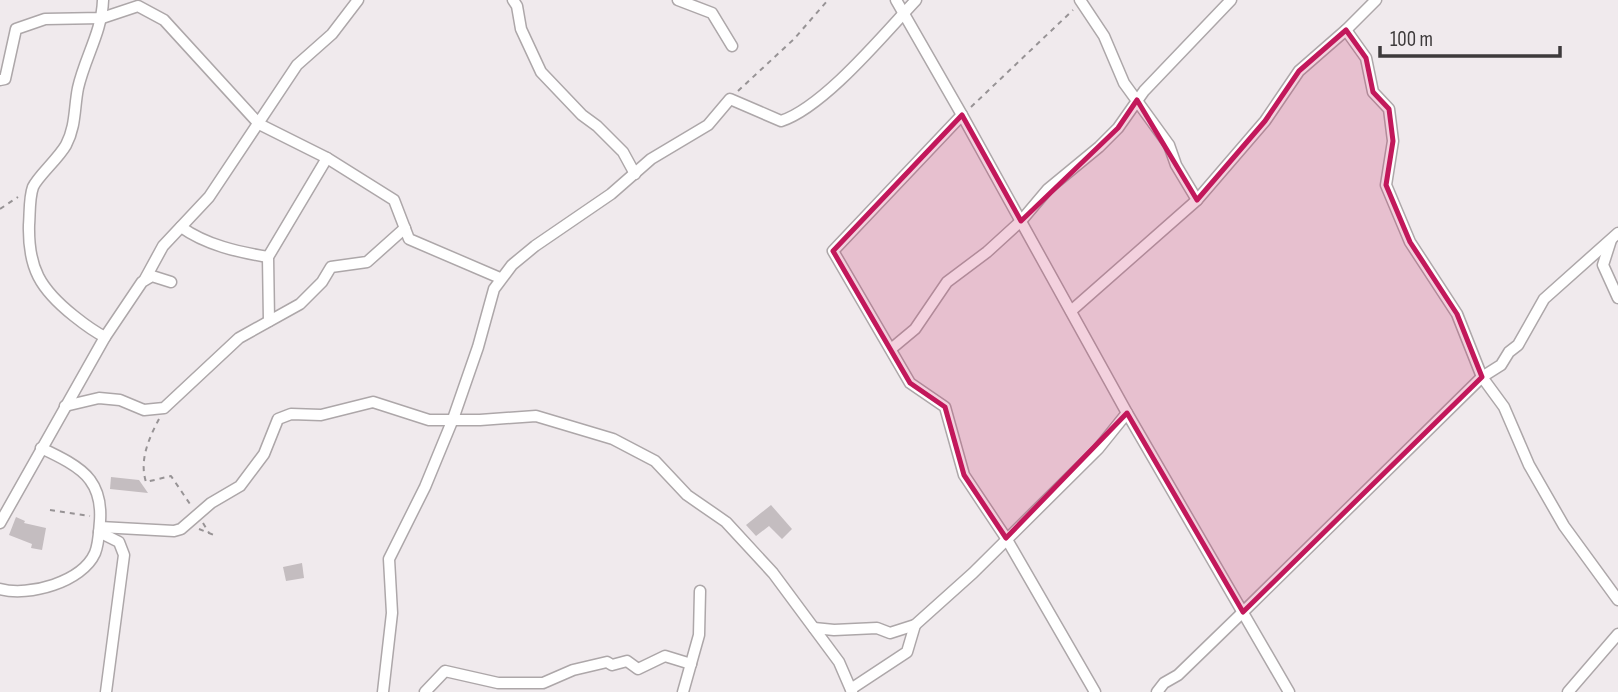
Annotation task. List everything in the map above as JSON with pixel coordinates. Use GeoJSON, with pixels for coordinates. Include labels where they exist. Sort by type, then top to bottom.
{"type":"FeatureCollection","features":[{"type":"Feature","properties":{"kind":"street"},"geometry":{"type":"LineString","coordinates":[[103,0],[102,18],[78,86],[73,128],[66,146],[53,165],[33,186],[29,242],[35,274],[44,288],[59,305],[105,337]]}},
{"type":"Feature","properties":{"kind":"street"},"geometry":{"type":"LineString","coordinates":[[0,523],[105,337],[145,279],[163,246],[209,197],[297,65],[332,34],[358,0]]}},
{"type":"Feature","properties":{"kind":"street"},"geometry":{"type":"LineString","coordinates":[[513,0],[517,6],[521,29],[541,72],[582,116],[597,126],[623,152],[635,174]]}},
{"type":"Feature","properties":{"kind":"street"},"geometry":{"type":"LineString","coordinates":[[678,0],[712,13],[732,46]]}},
{"type":"Feature","properties":{"kind":"street"},"geometry":{"type":"LineString","coordinates":[[896,0],[1127,413],[1289,692]]}},
{"type":"Feature","properties":{"kind":"street"},"geometry":{"type":"LineString","coordinates":[[383,692],[392,612],[389,559],[425,487],[453,419],[478,347],[494,289],[500,278],[535,246],[594,206],[651,159],[708,125],[730,99],[781,121],[793,117],[830,88],[877,43],[916,0]]}},
{"type":"Feature","properties":{"kind":"street"},"geometry":{"type":"LineString","coordinates":[[891,349],[915,329],[947,282],[987,253],[1021,221],[1048,189],[1118,128],[1137,100],[1231,0]]}},
{"type":"Feature","properties":{"kind":"street"},"geometry":{"type":"LineString","coordinates":[[1071,311],[1196,200],[1265,121],[1299,71],[1376,0]]}},
{"type":"Feature","properties":{"kind":"street"},"geometry":{"type":"LineString","coordinates":[[1081,1],[1104,36],[1124,83],[1169,145],[1176,165],[1196,200]]}},
{"type":"Feature","properties":{"kind":"street"},"geometry":{"type":"LineString","coordinates":[[0,80],[5,79],[16,29],[45,19],[102,18],[138,6],[164,20],[259,124],[327,158],[394,200],[409,239],[500,278]]}},
{"type":"Feature","properties":{"kind":"street"},"geometry":{"type":"LineString","coordinates":[[1346,30],[1366,58],[1373,92],[1389,108],[1393,141],[1386,185],[1410,242],[1457,314],[1482,377],[1504,407],[1530,465],[1564,526],[1618,600]]}},
{"type":"Feature","properties":{"kind":"street"},"geometry":{"type":"LineString","coordinates":[[962,115],[833,250],[910,383],[945,407],[964,475],[1006,538],[1095,692]]}},
{"type":"Feature","properties":{"kind":"street"},"geometry":{"type":"LineString","coordinates":[[269,321],[268,257],[327,158]]}},
{"type":"Feature","properties":{"kind":"street"},"geometry":{"type":"LineString","coordinates":[[181,227],[194,237],[244,253],[268,257]]}},
{"type":"Feature","properties":{"kind":"street"},"geometry":{"type":"LineString","coordinates":[[65,406],[99,398],[120,400],[144,410],[164,408],[233,342],[300,304],[322,282],[331,267],[367,262],[405,228]]}},
{"type":"Feature","properties":{"kind":"street"},"geometry":{"type":"LineString","coordinates":[[1157,692],[1243,612],[1482,377],[1501,365],[1509,352],[1518,345],[1544,299],[1615,236]]}},
{"type":"Feature","properties":{"kind":"street"},"geometry":{"type":"LineString","coordinates":[[1615,236],[1602,265],[1618,298]]}},
{"type":"Feature","properties":{"kind":"street"},"geometry":{"type":"LineString","coordinates":[[145,279],[152,276],[172,282]]}},
{"type":"Feature","properties":{"kind":"street"},"geometry":{"type":"LineString","coordinates":[[100,526],[178,530],[220,496],[240,486],[264,454],[278,419],[291,414],[321,415],[373,402],[418,418],[481,420],[536,416],[613,439],[644,454],[655,461],[687,495],[726,522],[773,573],[814,628],[839,662],[851,690],[907,652],[915,625]]}},
{"type":"Feature","properties":{"kind":"street"},"geometry":{"type":"LineString","coordinates":[[814,628],[877,628],[890,633],[915,625],[973,573],[1098,449],[1127,413]]}},
{"type":"Feature","properties":{"kind":"street"},"geometry":{"type":"LineString","coordinates":[[0,589],[22,592],[38,590],[77,573],[94,555],[100,526],[100,499],[88,477],[41,448]]}},
{"type":"Feature","properties":{"kind":"street"},"geometry":{"type":"LineString","coordinates":[[100,526],[119,542],[124,555],[106,692]]}},
{"type":"Feature","properties":{"kind":"street"},"geometry":{"type":"LineString","coordinates":[[683,692],[699,635],[700,591]]}},
{"type":"Feature","properties":{"kind":"street"},"geometry":{"type":"LineString","coordinates":[[1568,692],[1618,634]]}},
{"type":"Feature","properties":{"kind":"street"},"geometry":{"type":"LineString","coordinates":[[425,692],[445,671],[498,683],[543,683],[573,670],[607,662],[612,665],[627,661],[638,668],[665,656],[691,664]]}},
{"type":"Feature","properties":{"kind":"path"},"geometry":{"type":"LineString","coordinates":[[730,99],[794,39],[828,0]]}},
{"type":"Feature","properties":{"kind":"path"},"geometry":{"type":"LineString","coordinates":[[962,115],[1081,1]]}},
{"type":"Feature","properties":{"kind":"path"},"geometry":{"type":"LineString","coordinates":[[0,209],[33,186]]}},
{"type":"Feature","properties":{"kind":"path"},"geometry":{"type":"LineString","coordinates":[[164,408],[149,439],[142,470],[146,482],[172,475],[209,533]]}},
{"type":"Feature","properties":{"kind":"path"},"geometry":{"type":"LineString","coordinates":[[50,510],[100,526]]}},
{"type":"Feature","properties":{"kind":"highlighted area"},"geometry":{"type":"Polygon","coordinates":[[[1346,30],[1366,58],[1373,92],[1389,109],[1393,141],[1386,185],[1410,242],[1457,314],[1482,377],[1243,612],[1127,413],[1006,538],[964,475],[945,407],[910,383],[833,251],[962,115],[1021,221],[1118,128],[1137,100],[1197,200],[1265,121],[1299,71],[1346,30]]]}},
{"type":"Feature","properties":{"kind":"building"},"geometry":{"type":"Polygon","coordinates":[[[111,477],[139,480],[148,493],[110,489],[111,477]]]}},
{"type":"Feature","properties":{"kind":"building"},"geometry":{"type":"Polygon","coordinates":[[[771,505],[792,529],[782,539],[769,526],[756,536],[746,525],[771,505]]]}},
{"type":"Feature","properties":{"kind":"building"},"geometry":{"type":"Polygon","coordinates":[[[16,517],[25,521],[24,523],[46,528],[42,550],[31,548],[32,544],[9,535],[16,517]]]}},
{"type":"Feature","properties":{"kind":"building"},"geometry":{"type":"Polygon","coordinates":[[[302,563],[304,578],[286,581],[283,567],[302,563]]]}}]}
